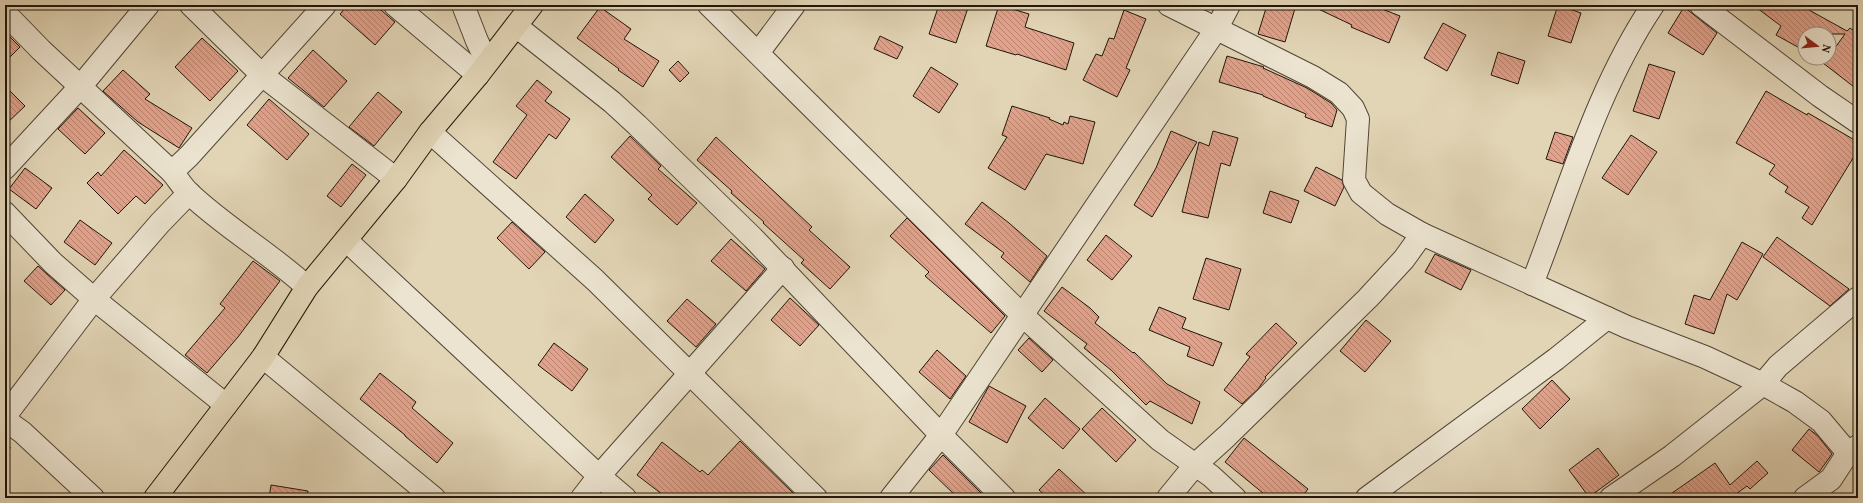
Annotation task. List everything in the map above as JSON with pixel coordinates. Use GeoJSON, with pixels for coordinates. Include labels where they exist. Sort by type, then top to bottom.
{"type":"FeatureCollection","features":[{"type":"Feature","properties":{"kind":"main road"},"geometry":{"type":"LineString","coordinates":[[155,498],[263,357],[307,287],[396,179],[430,132],[483,69],[532,5]]}},
{"type":"Feature","properties":{"kind":"street"},"geometry":{"type":"LineString","coordinates":[[5,168],[80,87],[148,5]]}},
{"type":"Feature","properties":{"kind":"street"},"geometry":{"type":"LineString","coordinates":[[190,5],[262,75],[396,179]]}},
{"type":"Feature","properties":{"kind":"street"},"geometry":{"type":"LineString","coordinates":[[172,172],[325,5]]}},
{"type":"Feature","properties":{"kind":"street"},"geometry":{"type":"LineString","coordinates":[[395,5],[483,69]]}},
{"type":"Feature","properties":{"kind":"street"},"geometry":{"type":"LineString","coordinates":[[463,5],[477,42],[483,69]]}},
{"type":"Feature","properties":{"kind":"street"},"geometry":{"type":"LineString","coordinates":[[709,5],[1022,315],[1160,440],[1195,465],[1235,498]]}},
{"type":"Feature","properties":{"kind":"street"},"geometry":{"type":"LineString","coordinates":[[758,53],[794,5]]}},
{"type":"Feature","properties":{"kind":"street"},"geometry":{"type":"LineString","coordinates":[[1169,5],[1217,28],[1339,93],[1353,108],[1358,119],[1354,180],[1361,193],[1387,214],[1422,234],[1532,284],[1607,318],[1705,357],[1762,384],[1795,402],[1821,421],[1853,450],[1832,480],[1805,498]]}},
{"type":"Feature","properties":{"kind":"street"},"geometry":{"type":"LineString","coordinates":[[891,498],[941,435],[1217,28],[1229,5]]}},
{"type":"Feature","properties":{"kind":"street"},"geometry":{"type":"LineString","coordinates":[[1532,284],[1606,90],[1639,26],[1653,5]]}},
{"type":"Feature","properties":{"kind":"street"},"geometry":{"type":"LineString","coordinates":[[1701,5],[1820,96],[1858,122]]}},
{"type":"Feature","properties":{"kind":"street"},"geometry":{"type":"LineString","coordinates":[[5,13],[80,87],[172,172],[189,193],[230,227],[290,271],[307,287]]}},
{"type":"Feature","properties":{"kind":"street"},"geometry":{"type":"LineString","coordinates":[[516,26],[612,102],[783,268],[941,435],[1004,498]]}},
{"type":"Feature","properties":{"kind":"street"},"geometry":{"type":"LineString","coordinates":[[430,132],[595,280],[816,498]]}},
{"type":"Feature","properties":{"kind":"street"},"geometry":{"type":"LineString","coordinates":[[5,416],[94,299],[160,223],[189,193]]}},
{"type":"Feature","properties":{"kind":"street"},"geometry":{"type":"LineString","coordinates":[[5,213],[53,263],[94,299],[226,405]]}},
{"type":"Feature","properties":{"kind":"street"},"geometry":{"type":"LineString","coordinates":[[1168,498],[1195,465],[1227,436],[1368,298],[1404,259],[1422,234]]}},
{"type":"Feature","properties":{"kind":"street"},"geometry":{"type":"LineString","coordinates":[[346,240],[599,476],[625,498]]}},
{"type":"Feature","properties":{"kind":"street"},"geometry":{"type":"LineString","coordinates":[[582,498],[599,476],[783,268]]}},
{"type":"Feature","properties":{"kind":"street"},"geometry":{"type":"LineString","coordinates":[[1611,498],[1672,456],[1762,384],[1778,366],[1858,298]]}},
{"type":"Feature","properties":{"kind":"street"},"geometry":{"type":"LineString","coordinates":[[1367,498],[1556,359],[1607,318]]}},
{"type":"Feature","properties":{"kind":"street"},"geometry":{"type":"LineString","coordinates":[[263,357],[434,498]]}},
{"type":"Feature","properties":{"kind":"street"},"geometry":{"type":"LineString","coordinates":[[5,420],[22,432],[93,498]]}},
{"type":"Feature","properties":{"kind":"building"},"geometry":{"type":"Polygon","coordinates":[[[348,5],[375,5],[395,22],[375,45],[340,14],[348,5]]]}},
{"type":"Feature","properties":{"kind":"building"},"geometry":{"type":"Polygon","coordinates":[[[939,5],[969,5],[956,43],[929,34],[939,5]]]}},
{"type":"Feature","properties":{"kind":"building"},"geometry":{"type":"Polygon","coordinates":[[[999,5],[1029,14],[1025,27],[1074,43],[1066,70],[1017,54],[1016,55],[986,46],[999,5]]]}},
{"type":"Feature","properties":{"kind":"building"},"geometry":{"type":"Polygon","coordinates":[[[1267,5],[1296,5],[1285,42],[1258,34],[1267,5]]]}},
{"type":"Feature","properties":{"kind":"building"},"geometry":{"type":"Polygon","coordinates":[[[1310,5],[1372,5],[1400,16],[1389,43],[1351,27],[1352,25],[1310,5]]]}},
{"type":"Feature","properties":{"kind":"building"},"geometry":{"type":"Polygon","coordinates":[[[1558,5],[1581,13],[1571,43],[1548,36],[1558,5]]]}},
{"type":"Feature","properties":{"kind":"building"},"geometry":{"type":"Polygon","coordinates":[[[1753,5],[1812,5],[1809,10],[1847,31],[1850,28],[1858,34],[1858,90],[1827,66],[1837,66],[1837,45],[1845,34],[1837,34],[1837,26],[1797,26],[1797,47],[1776,35],[1781,26],[1753,5]]]}},
{"type":"Feature","properties":{"kind":"building"},"geometry":{"type":"Polygon","coordinates":[[[600,7],[631,29],[624,39],[659,61],[643,87],[618,70],[619,69],[577,38],[600,7]]]}},
{"type":"Feature","properties":{"kind":"building"},"geometry":{"type":"Polygon","coordinates":[[[1684,7],[1717,33],[1703,55],[1668,33],[1684,7]]]}},
{"type":"Feature","properties":{"kind":"building"},"geometry":{"type":"Polygon","coordinates":[[[1124,10],[1146,19],[1126,68],[1130,70],[1117,97],[1083,80],[1096,54],[1102,56],[1109,38],[1114,39],[1124,10]]]}},
{"type":"Feature","properties":{"kind":"building"},"geometry":{"type":"Polygon","coordinates":[[[1443,23],[1466,35],[1447,71],[1424,58],[1443,23]]]}},
{"type":"Feature","properties":{"kind":"building"},"geometry":{"type":"Polygon","coordinates":[[[5,32],[20,47],[5,62],[5,32]]]}},
{"type":"Feature","properties":{"kind":"building"},"geometry":{"type":"Polygon","coordinates":[[[880,36],[903,47],[897,59],[874,49],[880,36]]]}},
{"type":"Feature","properties":{"kind":"building"},"geometry":{"type":"Polygon","coordinates":[[[202,38],[238,71],[210,101],[175,67],[202,38]]]}},
{"type":"Feature","properties":{"kind":"building"},"geometry":{"type":"Polygon","coordinates":[[[313,50],[347,81],[324,107],[288,78],[313,50]]]}},
{"type":"Feature","properties":{"kind":"building"},"geometry":{"type":"Polygon","coordinates":[[[1498,52],[1525,61],[1518,84],[1491,75],[1498,52]]]}},
{"type":"Feature","properties":{"kind":"building"},"geometry":{"type":"Polygon","coordinates":[[[1227,56],[1264,67],[1263,68],[1307,88],[1331,103],[1337,110],[1332,127],[1305,117],[1306,114],[1263,95],[1219,82],[1227,56]]]}},
{"type":"Feature","properties":{"kind":"building"},"geometry":{"type":"Polygon","coordinates":[[[678,61],[689,73],[680,82],[669,70],[678,61]]]}},
{"type":"Feature","properties":{"kind":"building"},"geometry":{"type":"Polygon","coordinates":[[[1649,64],[1675,72],[1659,119],[1633,111],[1649,64]]]}},
{"type":"Feature","properties":{"kind":"building"},"geometry":{"type":"Polygon","coordinates":[[[931,67],[958,84],[939,113],[913,96],[931,67]]]}},
{"type":"Feature","properties":{"kind":"building"},"geometry":{"type":"Polygon","coordinates":[[[123,70],[150,94],[145,99],[192,128],[179,148],[138,122],[103,91],[123,70]]]}},
{"type":"Feature","properties":{"kind":"building"},"geometry":{"type":"Polygon","coordinates":[[[537,80],[552,92],[545,101],[570,119],[556,139],[549,134],[516,179],[493,162],[527,115],[516,106],[537,80]]]}},
{"type":"Feature","properties":{"kind":"building"},"geometry":{"type":"Polygon","coordinates":[[[5,86],[25,106],[5,125],[5,86]]]}},
{"type":"Feature","properties":{"kind":"building"},"geometry":{"type":"Polygon","coordinates":[[[1766,91],[1858,142],[1858,150],[1812,225],[1802,218],[1809,207],[1785,192],[1788,187],[1769,174],[1775,165],[1736,143],[1766,91]]]}},
{"type":"Feature","properties":{"kind":"building"},"geometry":{"type":"Polygon","coordinates":[[[378,92],[402,112],[374,146],[349,127],[378,92]]]}},
{"type":"Feature","properties":{"kind":"building"},"geometry":{"type":"Polygon","coordinates":[[[269,99],[309,134],[287,160],[247,125],[269,99]]]}},
{"type":"Feature","properties":{"kind":"building"},"geometry":{"type":"Polygon","coordinates":[[[1012,106],[1050,118],[1049,119],[1063,125],[1064,122],[1068,124],[1070,116],[1095,122],[1083,164],[1046,154],[1025,190],[988,168],[1007,137],[1002,135],[1012,106]]]}},
{"type":"Feature","properties":{"kind":"building"},"geometry":{"type":"Polygon","coordinates":[[[78,108],[105,133],[85,154],[58,129],[78,108]]]}},
{"type":"Feature","properties":{"kind":"building"},"geometry":{"type":"Polygon","coordinates":[[[1171,131],[1197,142],[1152,217],[1134,205],[1156,168],[1171,131]]]}},
{"type":"Feature","properties":{"kind":"building"},"geometry":{"type":"Polygon","coordinates":[[[1213,131],[1238,138],[1230,166],[1221,163],[1208,218],[1182,212],[1199,142],[1209,146],[1213,131]]]}},
{"type":"Feature","properties":{"kind":"building"},"geometry":{"type":"Polygon","coordinates":[[[1555,132],[1573,137],[1563,164],[1546,159],[1555,132]]]}},
{"type":"Feature","properties":{"kind":"building"},"geometry":{"type":"Polygon","coordinates":[[[1631,135],[1657,152],[1628,195],[1602,178],[1631,135]]]}},
{"type":"Feature","properties":{"kind":"building"},"geometry":{"type":"Polygon","coordinates":[[[630,136],[661,166],[658,169],[697,203],[677,225],[648,199],[652,195],[611,157],[630,136]]]}},
{"type":"Feature","properties":{"kind":"building"},"geometry":{"type":"Polygon","coordinates":[[[716,137],[812,227],[809,230],[850,267],[830,289],[801,263],[804,260],[731,193],[732,191],[697,160],[716,137]]]}},
{"type":"Feature","properties":{"kind":"building"},"geometry":{"type":"Polygon","coordinates":[[[124,150],[163,185],[145,204],[136,196],[118,214],[87,183],[98,172],[101,176],[124,150]]]}},
{"type":"Feature","properties":{"kind":"building"},"geometry":{"type":"Polygon","coordinates":[[[352,164],[366,175],[341,207],[327,196],[352,164]]]}},
{"type":"Feature","properties":{"kind":"building"},"geometry":{"type":"Polygon","coordinates":[[[1316,167],[1342,180],[1344,187],[1335,206],[1304,191],[1316,167]]]}},
{"type":"Feature","properties":{"kind":"building"},"geometry":{"type":"Polygon","coordinates":[[[25,168],[52,188],[36,209],[9,189],[25,168]]]}},
{"type":"Feature","properties":{"kind":"building"},"geometry":{"type":"Polygon","coordinates":[[[1270,191],[1299,201],[1291,223],[1263,213],[1270,191]]]}},
{"type":"Feature","properties":{"kind":"building"},"geometry":{"type":"Polygon","coordinates":[[[585,194],[614,220],[595,243],[566,217],[585,194]]]}},
{"type":"Feature","properties":{"kind":"building"},"geometry":{"type":"Polygon","coordinates":[[[982,202],[1047,256],[1030,282],[1001,257],[1004,253],[965,224],[982,202]]]}},
{"type":"Feature","properties":{"kind":"building"},"geometry":{"type":"Polygon","coordinates":[[[907,218],[1005,316],[991,333],[925,276],[929,272],[890,236],[907,218]]]}},
{"type":"Feature","properties":{"kind":"building"},"geometry":{"type":"Polygon","coordinates":[[[80,220],[112,243],[95,265],[64,242],[80,220]]]}},
{"type":"Feature","properties":{"kind":"building"},"geometry":{"type":"Polygon","coordinates":[[[512,222],[545,252],[529,269],[497,238],[512,222]]]}},
{"type":"Feature","properties":{"kind":"building"},"geometry":{"type":"Polygon","coordinates":[[[1106,235],[1132,256],[1112,280],[1087,260],[1106,235]]]}},
{"type":"Feature","properties":{"kind":"building"},"geometry":{"type":"Polygon","coordinates":[[[1777,237],[1849,289],[1830,306],[1763,257],[1777,237]]]}},
{"type":"Feature","properties":{"kind":"building"},"geometry":{"type":"Polygon","coordinates":[[[731,239],[765,269],[746,291],[711,261],[731,239]]]}},
{"type":"Feature","properties":{"kind":"building"},"geometry":{"type":"Polygon","coordinates":[[[1742,242],[1763,254],[1737,300],[1727,294],[1714,334],[1685,324],[1694,295],[1710,300],[1742,242]]]}},
{"type":"Feature","properties":{"kind":"building"},"geometry":{"type":"Polygon","coordinates":[[[1435,254],[1471,270],[1461,290],[1425,272],[1435,254]]]}},
{"type":"Feature","properties":{"kind":"building"},"geometry":{"type":"Polygon","coordinates":[[[1206,258],[1241,269],[1229,310],[1193,299],[1206,258]]]}},
{"type":"Feature","properties":{"kind":"building"},"geometry":{"type":"Polygon","coordinates":[[[253,261],[280,281],[238,337],[207,373],[185,355],[225,308],[220,304],[253,261]]]}},
{"type":"Feature","properties":{"kind":"building"},"geometry":{"type":"Polygon","coordinates":[[[38,266],[65,290],[51,305],[24,281],[38,266]]]}},
{"type":"Feature","properties":{"kind":"building"},"geometry":{"type":"Polygon","coordinates":[[[1062,287],[1090,308],[1099,317],[1095,323],[1133,353],[1134,352],[1167,384],[1200,402],[1192,424],[1150,401],[1146,405],[1111,370],[1084,348],[1087,344],[1044,311],[1062,287]]]}},
{"type":"Feature","properties":{"kind":"building"},"geometry":{"type":"Polygon","coordinates":[[[790,298],[819,325],[800,346],[771,320],[790,298]]]}},
{"type":"Feature","properties":{"kind":"building"},"geometry":{"type":"Polygon","coordinates":[[[687,299],[716,324],[696,347],[667,321],[687,299]]]}},
{"type":"Feature","properties":{"kind":"building"},"geometry":{"type":"Polygon","coordinates":[[[1159,307],[1186,318],[1182,328],[1222,343],[1213,366],[1187,356],[1190,347],[1149,330],[1159,307]]]}},
{"type":"Feature","properties":{"kind":"building"},"geometry":{"type":"Polygon","coordinates":[[[1366,320],[1391,341],[1365,372],[1340,351],[1366,320]]]}},
{"type":"Feature","properties":{"kind":"building"},"geometry":{"type":"Polygon","coordinates":[[[1276,323],[1297,343],[1265,377],[1266,378],[1258,389],[1242,404],[1224,390],[1250,357],[1246,354],[1276,323]]]}},
{"type":"Feature","properties":{"kind":"building"},"geometry":{"type":"Polygon","coordinates":[[[1029,338],[1053,360],[1042,372],[1018,350],[1029,338]]]}},
{"type":"Feature","properties":{"kind":"building"},"geometry":{"type":"Polygon","coordinates":[[[554,343],[588,369],[572,391],[538,365],[554,343]]]}},
{"type":"Feature","properties":{"kind":"building"},"geometry":{"type":"Polygon","coordinates":[[[937,350],[966,376],[950,399],[919,372],[937,350]]]}},
{"type":"Feature","properties":{"kind":"building"},"geometry":{"type":"Polygon","coordinates":[[[380,373],[416,402],[412,408],[453,443],[437,463],[360,399],[380,373]]]}},
{"type":"Feature","properties":{"kind":"building"},"geometry":{"type":"Polygon","coordinates":[[[1552,380],[1570,399],[1540,429],[1522,409],[1552,380]]]}},
{"type":"Feature","properties":{"kind":"building"},"geometry":{"type":"Polygon","coordinates":[[[989,386],[1026,406],[1007,443],[969,422],[989,386]]]}},
{"type":"Feature","properties":{"kind":"building"},"geometry":{"type":"Polygon","coordinates":[[[1045,398],[1080,429],[1063,449],[1028,418],[1045,398]]]}},
{"type":"Feature","properties":{"kind":"building"},"geometry":{"type":"Polygon","coordinates":[[[1102,408],[1136,440],[1116,462],[1082,429],[1102,408]]]}},
{"type":"Feature","properties":{"kind":"building"},"geometry":{"type":"Polygon","coordinates":[[[1809,429],[1818,436],[1832,454],[1819,472],[1792,450],[1809,429]]]}},
{"type":"Feature","properties":{"kind":"building"},"geometry":{"type":"Polygon","coordinates":[[[1244,438],[1308,489],[1301,498],[1269,498],[1225,462],[1244,438]]]}},
{"type":"Feature","properties":{"kind":"building"},"geometry":{"type":"Polygon","coordinates":[[[740,441],[798,498],[667,498],[637,475],[662,442],[700,472],[702,470],[708,475],[740,441]]]}},
{"type":"Feature","properties":{"kind":"building"},"geometry":{"type":"Polygon","coordinates":[[[1598,448],[1619,475],[1589,497],[1569,470],[1598,448]]]}},
{"type":"Feature","properties":{"kind":"building"},"geometry":{"type":"Polygon","coordinates":[[[943,455],[986,498],[958,498],[929,470],[943,455]]]}},
{"type":"Feature","properties":{"kind":"building"},"geometry":{"type":"Polygon","coordinates":[[[1757,461],[1768,473],[1750,489],[1747,486],[1736,494],[1739,498],[1665,498],[1715,463],[1730,485],[1757,461]]]}},
{"type":"Feature","properties":{"kind":"building"},"geometry":{"type":"Polygon","coordinates":[[[1059,469],[1090,498],[1048,498],[1039,490],[1059,469]]]}},
{"type":"Feature","properties":{"kind":"building"},"geometry":{"type":"Polygon","coordinates":[[[271,485],[308,491],[307,498],[269,498],[271,485]]]}}]}
